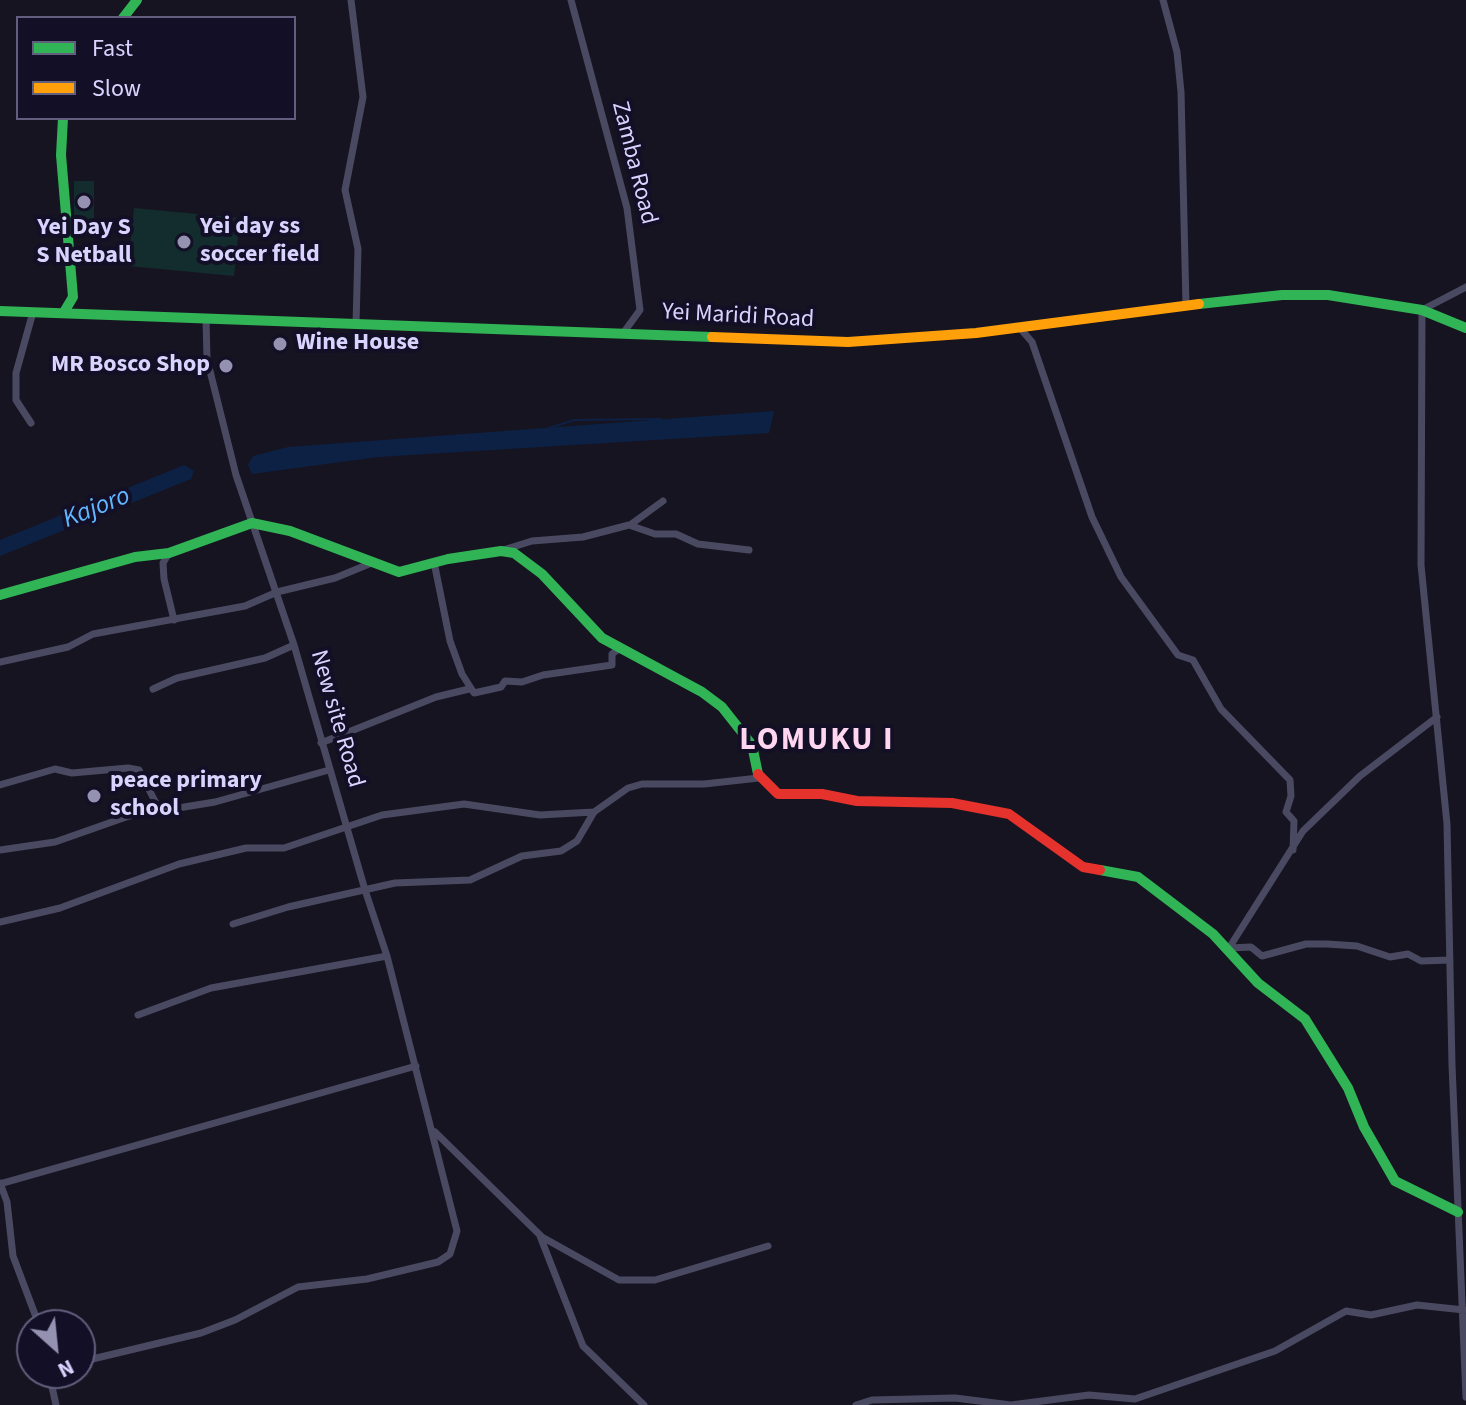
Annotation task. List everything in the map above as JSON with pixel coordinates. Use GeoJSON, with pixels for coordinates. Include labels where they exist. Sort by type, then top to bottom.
{"type":"FeatureCollection","features":[{"type":"Feature","properties":{"kind":"street"},"geometry":{"type":"LineString","coordinates":[[125,16],[137,0]]}},
{"type":"Feature","properties":{"kind":"street"},"geometry":{"type":"LineString","coordinates":[[351,0],[363,97],[345,190],[358,249],[356,324]]}},
{"type":"Feature","properties":{"kind":"street","name":"Zamba Road"},"geometry":{"type":"LineString","coordinates":[[571,0],[627,208],[640,310],[624,332]]}},
{"type":"Feature","properties":{"kind":"street"},"geometry":{"type":"LineString","coordinates":[[1163,0],[1177,52],[1181,92],[1186,306]]}},
{"type":"Feature","properties":{"kind":"street"},"geometry":{"type":"LineString","coordinates":[[63,120],[61,155],[73,297],[64,312]]}},
{"type":"Feature","properties":{"kind":"street"},"geometry":{"type":"LineString","coordinates":[[1466,287],[1422,310],[1421,565],[1447,824],[1466,1397]]}},
{"type":"Feature","properties":{"kind":"street","name":"Yei Maridi Road"},"geometry":{"type":"LineString","coordinates":[[0,311],[848,342],[1019,327],[1282,295],[1328,295],[1422,310],[1466,328]]}},
{"type":"Feature","properties":{"kind":"street"},"geometry":{"type":"LineString","coordinates":[[31,423],[16,400],[16,373],[33,312]]}},
{"type":"Feature","properties":{"kind":"street","name":"New site Road"},"geometry":{"type":"LineString","coordinates":[[96,1358],[201,1333],[235,1320],[298,1287],[367,1279],[438,1262],[450,1254],[457,1231],[387,956],[345,825],[294,645],[252,523],[207,359],[206,319]]}},
{"type":"Feature","properties":{"kind":"street"},"geometry":{"type":"LineString","coordinates":[[1019,327],[1032,342],[1092,517],[1121,577],[1178,655],[1193,660],[1221,709],[1290,780],[1291,796],[1286,812],[1294,821],[1293,850]]}},
{"type":"Feature","properties":{"kind":"street"},"geometry":{"type":"LineString","coordinates":[[0,595],[135,557],[169,553],[252,523],[290,531],[399,572],[434,562],[501,551],[532,541],[583,537],[629,525],[663,501]]}},
{"type":"Feature","properties":{"kind":"street"},"geometry":{"type":"LineString","coordinates":[[629,525],[655,534],[676,534],[698,544],[749,550]]}},
{"type":"Feature","properties":{"kind":"street"},"geometry":{"type":"LineString","coordinates":[[501,551],[526,560],[585,623],[620,648],[702,692],[722,707],[752,745],[759,778],[771,791],[786,796],[822,794],[857,801],[952,803],[1009,814],[1083,867],[1138,877],[1229,948],[1258,983],[1305,1019],[1348,1088],[1378,1155],[1395,1181],[1458,1212]]}},
{"type":"Feature","properties":{"kind":"street"},"geometry":{"type":"LineString","coordinates":[[169,553],[163,563],[164,579],[174,620]]}},
{"type":"Feature","properties":{"kind":"street"},"geometry":{"type":"LineString","coordinates":[[0,662],[68,647],[93,634],[174,620],[213,609],[245,606],[277,592],[335,578],[375,562]]}},
{"type":"Feature","properties":{"kind":"street"},"geometry":{"type":"LineString","coordinates":[[434,562],[450,641],[469,689]]}},
{"type":"Feature","properties":{"kind":"street"},"geometry":{"type":"LineString","coordinates":[[153,689],[177,678],[258,660],[294,645]]}},
{"type":"Feature","properties":{"kind":"street"},"geometry":{"type":"LineString","coordinates":[[321,743],[436,697],[469,689],[477,692],[501,687],[505,681],[522,682],[558,672],[612,665],[612,654],[620,648]]}},
{"type":"Feature","properties":{"kind":"street"},"geometry":{"type":"LineString","coordinates":[[1229,948],[1303,831],[1360,776],[1437,717]]}},
{"type":"Feature","properties":{"kind":"street"},"geometry":{"type":"LineString","coordinates":[[0,785],[55,769],[72,773],[128,768],[139,770],[160,811]]}},
{"type":"Feature","properties":{"kind":"street"},"geometry":{"type":"LineString","coordinates":[[0,850],[55,842],[129,816],[215,802],[329,770]]}},
{"type":"Feature","properties":{"kind":"street"},"geometry":{"type":"LineString","coordinates":[[233,924],[288,907],[411,881],[470,880],[514,859],[561,851],[577,841],[594,812],[615,794],[642,784],[704,784],[759,778]]}},
{"type":"Feature","properties":{"kind":"street"},"geometry":{"type":"LineString","coordinates":[[0,922],[60,908],[179,864],[246,848],[284,848],[382,815],[464,804],[540,815],[594,812]]}},
{"type":"Feature","properties":{"kind":"street"},"geometry":{"type":"LineString","coordinates":[[1229,948],[1251,947],[1262,956],[1306,944],[1327,944],[1357,946],[1390,957],[1408,954],[1421,961],[1450,960]]}},
{"type":"Feature","properties":{"kind":"street"},"geometry":{"type":"LineString","coordinates":[[138,1015],[211,988],[387,956]]}},
{"type":"Feature","properties":{"kind":"street"},"geometry":{"type":"LineString","coordinates":[[33,1309],[13,1256],[7,1202],[0,1184],[416,1066]]}},
{"type":"Feature","properties":{"kind":"street"},"geometry":{"type":"LineString","coordinates":[[433,1130],[539,1234],[619,1280],[655,1280],[768,1246]]}},
{"type":"Feature","properties":{"kind":"street"},"geometry":{"type":"LineString","coordinates":[[539,1234],[583,1346],[644,1405]]}},
{"type":"Feature","properties":{"kind":"street"},"geometry":{"type":"LineString","coordinates":[[856,1405],[872,1400],[955,1398],[1011,1405],[1089,1395],[1135,1399],[1275,1351],[1346,1311],[1371,1315],[1417,1305],[1464,1310]]}},
{"type":"Feature","properties":{"kind":"green space","name":"Yei Day S S Netball"},"geometry":{"type":"Polygon","coordinates":[[[74,181],[94,181],[94,222],[74,222],[74,181]]]}},
{"type":"Feature","properties":{"kind":"green space","name":"Yei day ss soccer field"},"geometry":{"type":"Polygon","coordinates":[[[134,208],[240,218],[234,276],[128,266],[134,208]]]}},
{"type":"Feature","properties":{"kind":"water"},"geometry":{"type":"Polygon","coordinates":[[[774,411],[769,433],[378,457],[252,474],[248,465],[253,456],[288,447],[774,411]]]}},
{"type":"Feature","properties":{"kind":"water","name":"Kajoro"},"geometry":{"type":"Polygon","coordinates":[[[184,465],[194,471],[191,479],[0,556],[0,540],[184,465]]]}},
{"type":"Feature","properties":{"kind":"waterway"},"geometry":{"type":"LineString","coordinates":[[549,428],[574,420],[661,419]]}},
{"type":"Feature","properties":{"kind":"traffic: fast"},"geometry":{"type":"LineString","coordinates":[[125,16],[137,0]]}},
{"type":"Feature","properties":{"kind":"traffic: fast"},"geometry":{"type":"LineString","coordinates":[[63,120],[61,155],[73,297],[64,312]]}},
{"type":"Feature","properties":{"kind":"traffic: fast"},"geometry":{"type":"LineString","coordinates":[[1199,304],[1282,295],[1328,295],[1422,310],[1466,328]]}},
{"type":"Feature","properties":{"kind":"traffic: fast"},"geometry":{"type":"LineString","coordinates":[[0,311],[712,337]]}},
{"type":"Feature","properties":{"kind":"traffic: fast"},"geometry":{"type":"LineString","coordinates":[[0,595],[135,557],[169,553],[252,523],[290,531],[399,572],[448,559],[501,551],[514,553],[542,574],[602,638],[702,692],[722,707],[752,745],[758,774]]}},
{"type":"Feature","properties":{"kind":"traffic: fast"},"geometry":{"type":"LineString","coordinates":[[1100,870],[1138,877],[1213,934],[1258,983],[1305,1019],[1348,1088],[1364,1127],[1395,1181],[1458,1212]]}},
{"type":"Feature","properties":{"kind":"traffic: slow"},"geometry":{"type":"LineString","coordinates":[[712,337],[848,342],[976,333],[1199,304]]}},
{"type":"Feature","properties":{"kind":"traffic: jam"},"geometry":{"type":"LineString","coordinates":[[758,774],[778,794],[822,794],[857,801],[952,803],[1009,814],[1083,867],[1100,870]]}},
{"type":"Feature","properties":{"kind":"place","name":"Yei Day S S Netball"},"geometry":{"type":"Point","coordinates":[84,202]}},
{"type":"Feature","properties":{"kind":"place","name":"Yei day ss soccer field"},"geometry":{"type":"Point","coordinates":[184,242]}},
{"type":"Feature","properties":{"kind":"place","name":"Wine House"},"geometry":{"type":"Point","coordinates":[280,344]}},
{"type":"Feature","properties":{"kind":"place","name":"MR Bosco Shop"},"geometry":{"type":"Point","coordinates":[226,366]}},
{"type":"Feature","properties":{"kind":"place","name":"peace primary school"},"geometry":{"type":"Point","coordinates":[94,796]}},
{"type":"Feature","properties":{"kind":"district","name":"LOMUKU I"},"geometry":{"type":"Point","coordinates":[817,742]}}]}
